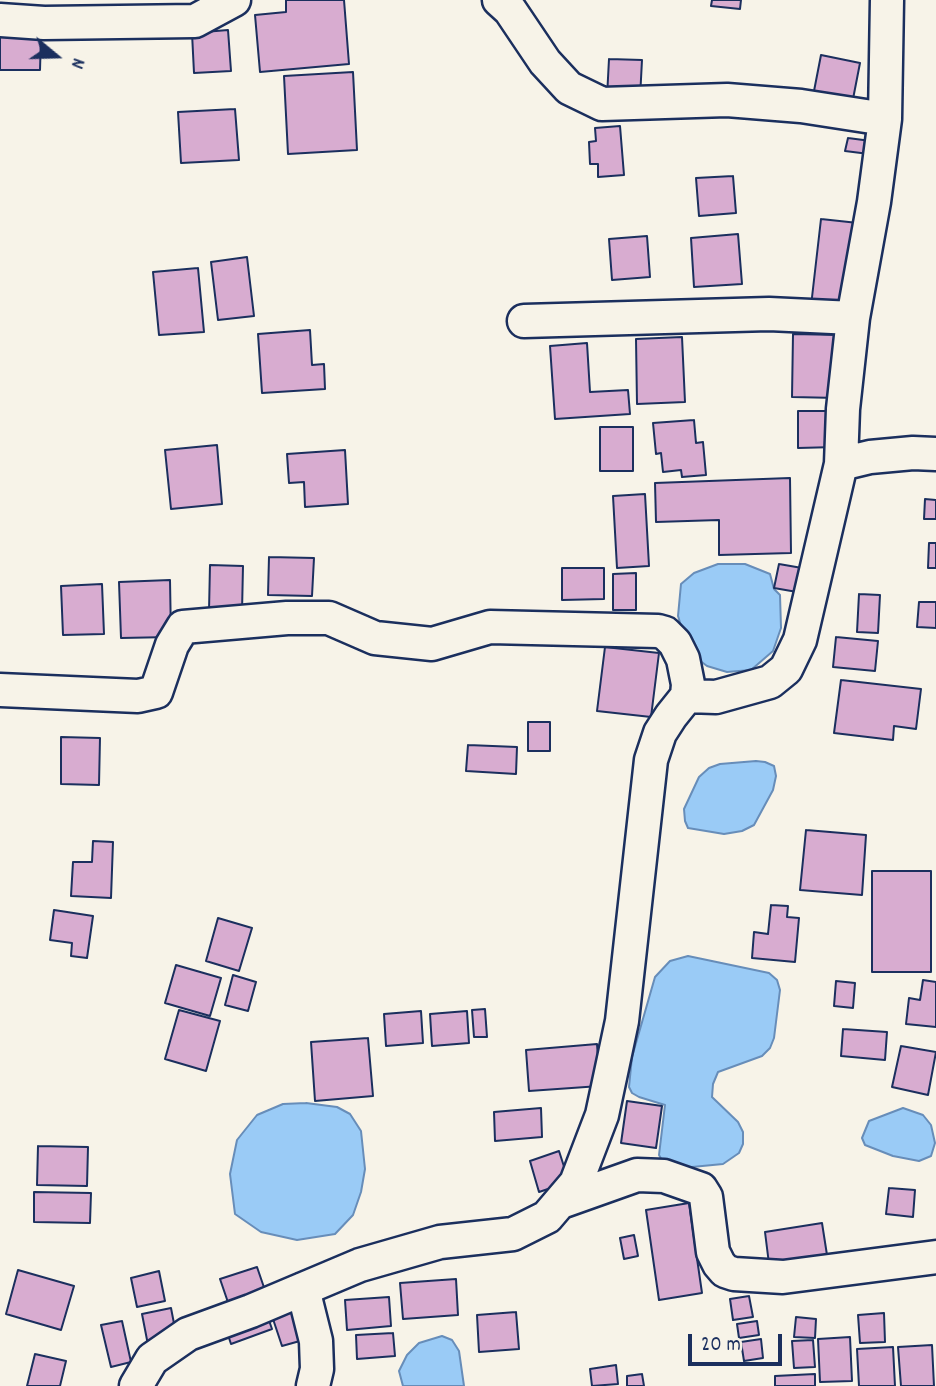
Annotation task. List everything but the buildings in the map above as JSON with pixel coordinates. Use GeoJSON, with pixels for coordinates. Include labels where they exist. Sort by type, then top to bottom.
{"type":"FeatureCollection","features":[{"type":"Feature","properties":{"kind":"street"},"geometry":{"type":"LineString","coordinates":[[0,20],[44,23],[195,22],[234,0]]}},
{"type":"Feature","properties":{"kind":"street"},"geometry":{"type":"LineString","coordinates":[[499,0],[510,10],[545,62],[569,88],[602,104],[727,100],[800,106],[885,119]]}},
{"type":"Feature","properties":{"kind":"street"},"geometry":{"type":"LineString","coordinates":[[687,696],[716,697],[770,682],[786,669],[800,640],[841,464],[842,409],[853,318],[874,202],[885,119],[887,0]]}},
{"type":"Feature","properties":{"kind":"street"},"geometry":{"type":"LineString","coordinates":[[524,321],[769,314],[853,318]]}},
{"type":"Feature","properties":{"kind":"street"},"geometry":{"type":"LineString","coordinates":[[841,464],[870,457],[936,454]]}},
{"type":"Feature","properties":{"kind":"street"},"geometry":{"type":"LineString","coordinates":[[0,690],[138,696],[156,692],[172,645],[183,627],[287,618],[329,618],[375,638],[432,643],[490,628],[658,631],[665,633],[675,643],[683,659],[688,684],[687,696],[660,733],[651,760],[620,1033],[602,1115],[576,1183],[547,1217],[513,1234],[440,1242],[360,1265],[188,1334],[152,1359],[135,1386]]}},
{"type":"Feature","properties":{"kind":"street"},"geometry":{"type":"LineString","coordinates":[[561,1202],[637,1175],[664,1176],[701,1189],[706,1197],[713,1252],[725,1271],[734,1274],[783,1277],[936,1257]]}},
{"type":"Feature","properties":{"kind":"street"},"geometry":{"type":"LineString","coordinates":[[303,1289],[316,1340],[317,1369],[313,1386]]}},
{"type":"Feature","properties":{"kind":"water"},"geometry":{"type":"Polygon","coordinates":[[[718,564],[745,564],[770,574],[774,589],[780,595],[781,628],[773,651],[751,670],[727,672],[707,666],[695,657],[687,645],[678,616],[681,584],[694,573],[718,564]]]}},
{"type":"Feature","properties":{"kind":"water"},"geometry":{"type":"Polygon","coordinates":[[[756,761],[774,766],[776,776],[773,790],[754,825],[742,831],[724,834],[688,828],[684,809],[699,777],[709,768],[720,764],[756,761]]]}},
{"type":"Feature","properties":{"kind":"water"},"geometry":{"type":"Polygon","coordinates":[[[688,956],[769,973],[777,980],[780,990],[774,1038],[770,1048],[762,1056],[718,1072],[713,1084],[712,1097],[738,1122],[743,1132],[743,1144],[739,1153],[723,1164],[678,1167],[663,1162],[659,1155],[665,1105],[639,1097],[632,1093],[629,1087],[632,1057],[655,977],[670,961],[688,956]]]}},
{"type":"Feature","properties":{"kind":"water"},"geometry":{"type":"Polygon","coordinates":[[[306,1103],[337,1107],[350,1114],[361,1131],[365,1169],[353,1215],[335,1234],[297,1240],[261,1232],[235,1214],[230,1174],[237,1140],[257,1115],[283,1104],[306,1103]]]}},
{"type":"Feature","properties":{"kind":"water"},"geometry":{"type":"Polygon","coordinates":[[[903,1108],[923,1115],[931,1125],[935,1143],[931,1156],[919,1161],[893,1156],[865,1145],[862,1138],[869,1121],[903,1108]]]}},
{"type":"Feature","properties":{"kind":"water"},"geometry":{"type":"Polygon","coordinates":[[[442,1336],[452,1340],[459,1351],[464,1386],[403,1386],[399,1371],[407,1355],[419,1343],[442,1336]]]}}]}
